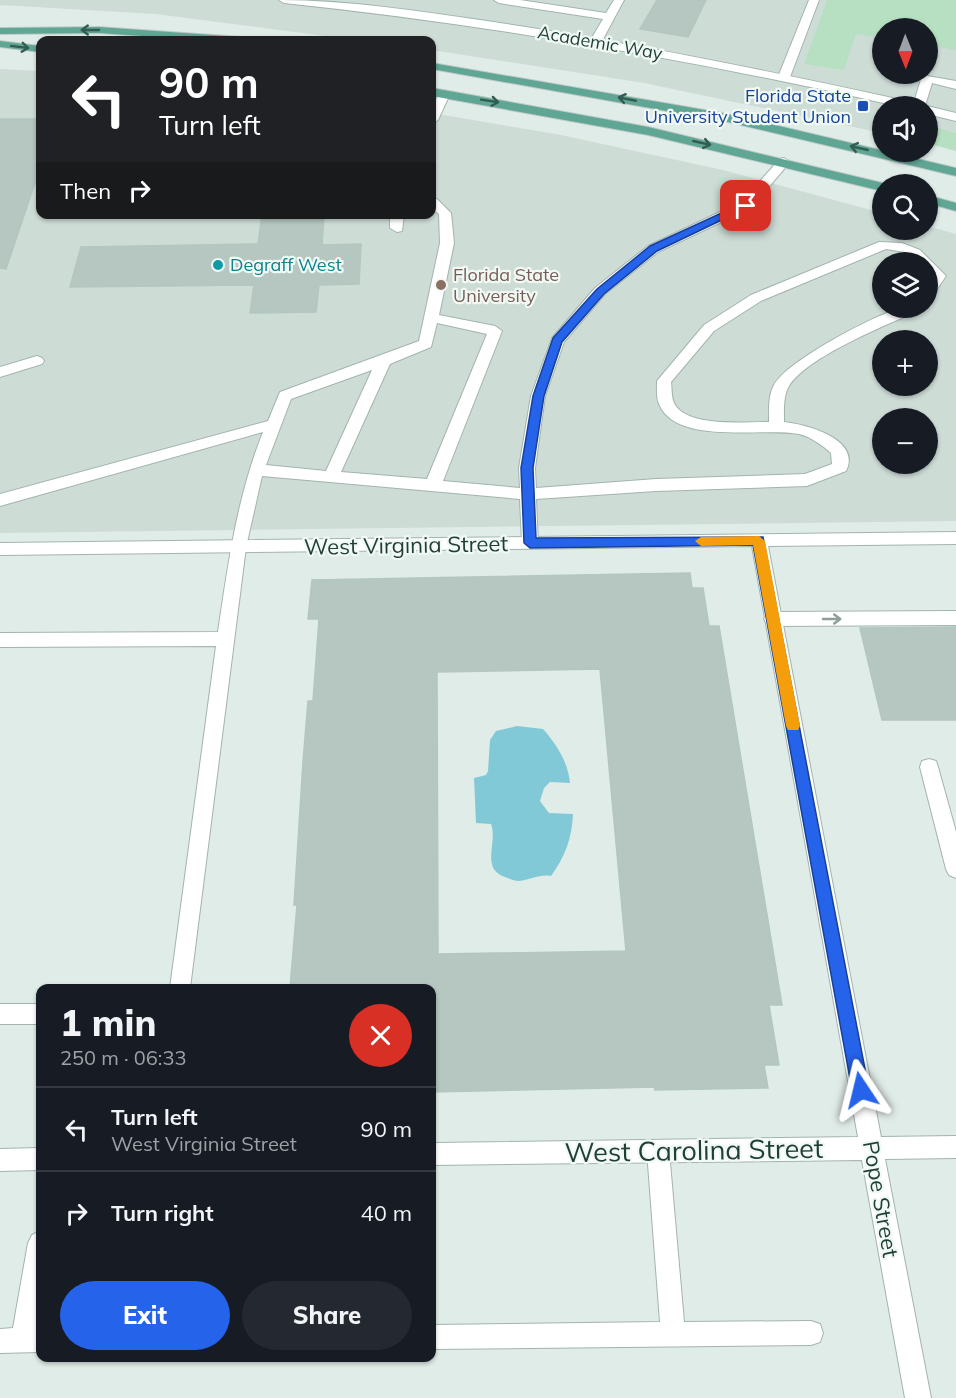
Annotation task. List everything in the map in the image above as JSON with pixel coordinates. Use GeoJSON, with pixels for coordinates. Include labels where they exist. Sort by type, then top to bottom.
{"type":"FeatureCollection","features":[{"type":"Feature","properties":{"kind":"main road"},"geometry":{"type":"LineString","coordinates":[[0,31],[99,30],[184,36]]}},
{"type":"Feature","properties":{"kind":"main road"},"geometry":{"type":"LineString","coordinates":[[0,44],[36,48]]}},
{"type":"Feature","properties":{"kind":"main road"},"geometry":{"type":"LineString","coordinates":[[436,67],[728,118],[956,172]]}},
{"type":"Feature","properties":{"kind":"main road"},"geometry":{"type":"LineString","coordinates":[[438,93],[597,120],[872,184]]}},
{"type":"Feature","properties":{"kind":"main road"},"geometry":{"type":"LineString","coordinates":[[938,202],[956,207]]}},
{"type":"Feature","properties":{"kind":"street","name":"Academic Way"},"geometry":{"type":"LineString","coordinates":[[284,0],[336,3],[596,41],[872,97]]}},
{"type":"Feature","properties":{"kind":"street"},"geometry":{"type":"LineString","coordinates":[[499,0],[610,17]]}},
{"type":"Feature","properties":{"kind":"street"},"geometry":{"type":"LineString","coordinates":[[596,41],[619,0]]}},
{"type":"Feature","properties":{"kind":"street"},"geometry":{"type":"LineString","coordinates":[[784,78],[814,0]]}},
{"type":"Feature","properties":{"kind":"street"},"geometry":{"type":"LineString","coordinates":[[922,96],[927,79],[956,86]]}},
{"type":"Feature","properties":{"kind":"street"},"geometry":{"type":"LineString","coordinates":[[938,113],[956,117]]}},
{"type":"Feature","properties":{"kind":"street"},"geometry":{"type":"LineString","coordinates":[[530,543],[527,468],[538,396],[557,341],[600,291],[653,249],[746,206],[784,162]]}},
{"type":"Feature","properties":{"kind":"street"},"geometry":{"type":"LineString","coordinates":[[181,984],[238,547],[256,470],[285,396],[426,344],[447,243],[445,213],[436,205]]}},
{"type":"Feature","properties":{"kind":"street"},"geometry":{"type":"LineString","coordinates":[[256,470],[528,494],[656,485],[807,480],[840,467],[839,451],[819,436],[798,428],[719,427],[681,419],[666,405],[664,381],[709,328],[756,298],[884,245],[904,246],[914,252]]}},
{"type":"Feature","properties":{"kind":"street"},"geometry":{"type":"LineString","coordinates":[[432,318],[495,331],[433,485]]}},
{"type":"Feature","properties":{"kind":"street"},"geometry":{"type":"LineString","coordinates":[[776,428],[781,386],[801,366],[855,335],[892,318]]}},
{"type":"Feature","properties":{"kind":"street"},"geometry":{"type":"LineString","coordinates":[[0,358],[38,361],[0,372]]}},
{"type":"Feature","properties":{"kind":"street"},"geometry":{"type":"LineString","coordinates":[[331,477],[384,361]]}},
{"type":"Feature","properties":{"kind":"street"},"geometry":{"type":"LineString","coordinates":[[0,500],[274,424]]}},
{"type":"Feature","properties":{"kind":"street","name":"West Virginia Street"},"geometry":{"type":"LineString","coordinates":[[0,549],[956,538]]}},
{"type":"Feature","properties":{"kind":"street","name":"Pope Street"},"geometry":{"type":"LineString","coordinates":[[759,541],[918,1398]]}},
{"type":"Feature","properties":{"kind":"street"},"geometry":{"type":"LineString","coordinates":[[773,619],[956,618]]}},
{"type":"Feature","properties":{"kind":"street"},"geometry":{"type":"LineString","coordinates":[[0,640],[226,639]]}},
{"type":"Feature","properties":{"kind":"street"},"geometry":{"type":"LineString","coordinates":[[929,767],[956,869]]}},
{"type":"Feature","properties":{"kind":"street"},"geometry":{"type":"LineString","coordinates":[[0,1014],[36,1014]]}},
{"type":"Feature","properties":{"kind":"street","name":"West Carolina Street"},"geometry":{"type":"LineString","coordinates":[[436,1154],[956,1147]]}},
{"type":"Feature","properties":{"kind":"street"},"geometry":{"type":"LineString","coordinates":[[658,1151],[673,1334]]}},
{"type":"Feature","properties":{"kind":"street"},"geometry":{"type":"LineString","coordinates":[[0,1160],[36,1159]]}},
{"type":"Feature","properties":{"kind":"street"},"geometry":{"type":"LineString","coordinates":[[21,1340],[36,1263]]}},
{"type":"Feature","properties":{"kind":"street"},"geometry":{"type":"LineString","coordinates":[[436,1337],[811,1333]]}},
{"type":"Feature","properties":{"kind":"shaded area"},"geometry":{"type":"Polygon","coordinates":[[[0,0],[956,0],[956,151],[938,146],[938,96],[872,96],[872,131],[644,83],[436,51],[436,36],[326,36],[156,14],[0,5],[0,0]]]}},
{"type":"Feature","properties":{"kind":"shaded area","name":"Florida State University"},"geometry":{"type":"Polygon","coordinates":[[[0,69],[36,71],[36,219],[436,219],[436,114],[561,135],[723,170],[872,210],[872,240],[938,240],[938,229],[956,234],[956,521],[0,533],[0,69]]]}},
{"type":"Feature","properties":{"kind":"green space"},"geometry":{"type":"Polygon","coordinates":[[[827,0],[956,0],[956,50],[938,47],[938,18],[872,18],[872,36],[856,34],[844,70],[804,64],[827,0]]]}},
{"type":"Feature","properties":{"kind":"green space"},"geometry":{"type":"Polygon","coordinates":[[[938,128],[956,133],[956,151],[938,146],[938,128]]]}},
{"type":"Feature","properties":{"kind":"water"},"geometry":{"type":"Polygon","coordinates":[[[517,726],[543,729],[557,748],[567,768],[570,783],[550,782],[544,788],[540,801],[549,813],[573,814],[567,847],[551,876],[519,881],[505,877],[493,868],[491,854],[493,831],[491,824],[476,823],[474,778],[486,775],[488,771],[490,740],[496,731],[517,726]]]}},
{"type":"Feature","properties":{"kind":"building"},"geometry":{"type":"Polygon","coordinates":[[[657,0],[706,0],[688,37],[640,29],[657,0]]]}},
{"type":"Feature","properties":{"kind":"building"},"geometry":{"type":"Polygon","coordinates":[[[0,119],[36,119],[36,180],[6,269],[0,268],[0,119]]]}},
{"type":"Feature","properties":{"kind":"building","name":"Degraff West"},"geometry":{"type":"Polygon","coordinates":[[[261,219],[324,219],[322,245],[361,244],[359,284],[319,285],[316,312],[250,313],[254,285],[70,287],[81,247],[258,244],[261,219]]]}},
{"type":"Feature","properties":{"kind":"building"},"geometry":{"type":"Polygon","coordinates":[[[690,573],[692,588],[703,588],[709,626],[719,626],[782,1005],[769,1005],[779,1065],[764,1065],[768,1088],[655,1090],[654,1087],[436,1092],[436,984],[290,984],[297,905],[294,905],[303,762],[308,701],[313,701],[319,619],[308,619],[312,580],[690,573]],[[600,669],[437,672],[438,954],[626,951],[600,669]]]}},
{"type":"Feature","properties":{"kind":"building"},"geometry":{"type":"Polygon","coordinates":[[[956,627],[956,720],[882,720],[860,628],[956,627]]]}},
{"type":"Feature","properties":{"kind":"slow traffic"},"geometry":{"type":"LineString","coordinates":[[701,541],[759,541],[793,726]]}},
{"type":"Feature","properties":{"kind":"place","name":"Florida State University Student Union"},"geometry":{"type":"Point","coordinates":[863,106]}},
{"type":"Feature","properties":{"kind":"place","name":"Degraff West"},"geometry":{"type":"Point","coordinates":[218,265]}},
{"type":"Feature","properties":{"kind":"place","name":"Florida State University"},"geometry":{"type":"Point","coordinates":[441,285]}},
{"type":"Feature","properties":{"kind":"route"},"geometry":{"type":"LineString","coordinates":[[746,206],[653,249],[600,291],[557,341],[538,396],[527,468],[530,543],[759,541],[861,1090]]}}]}
